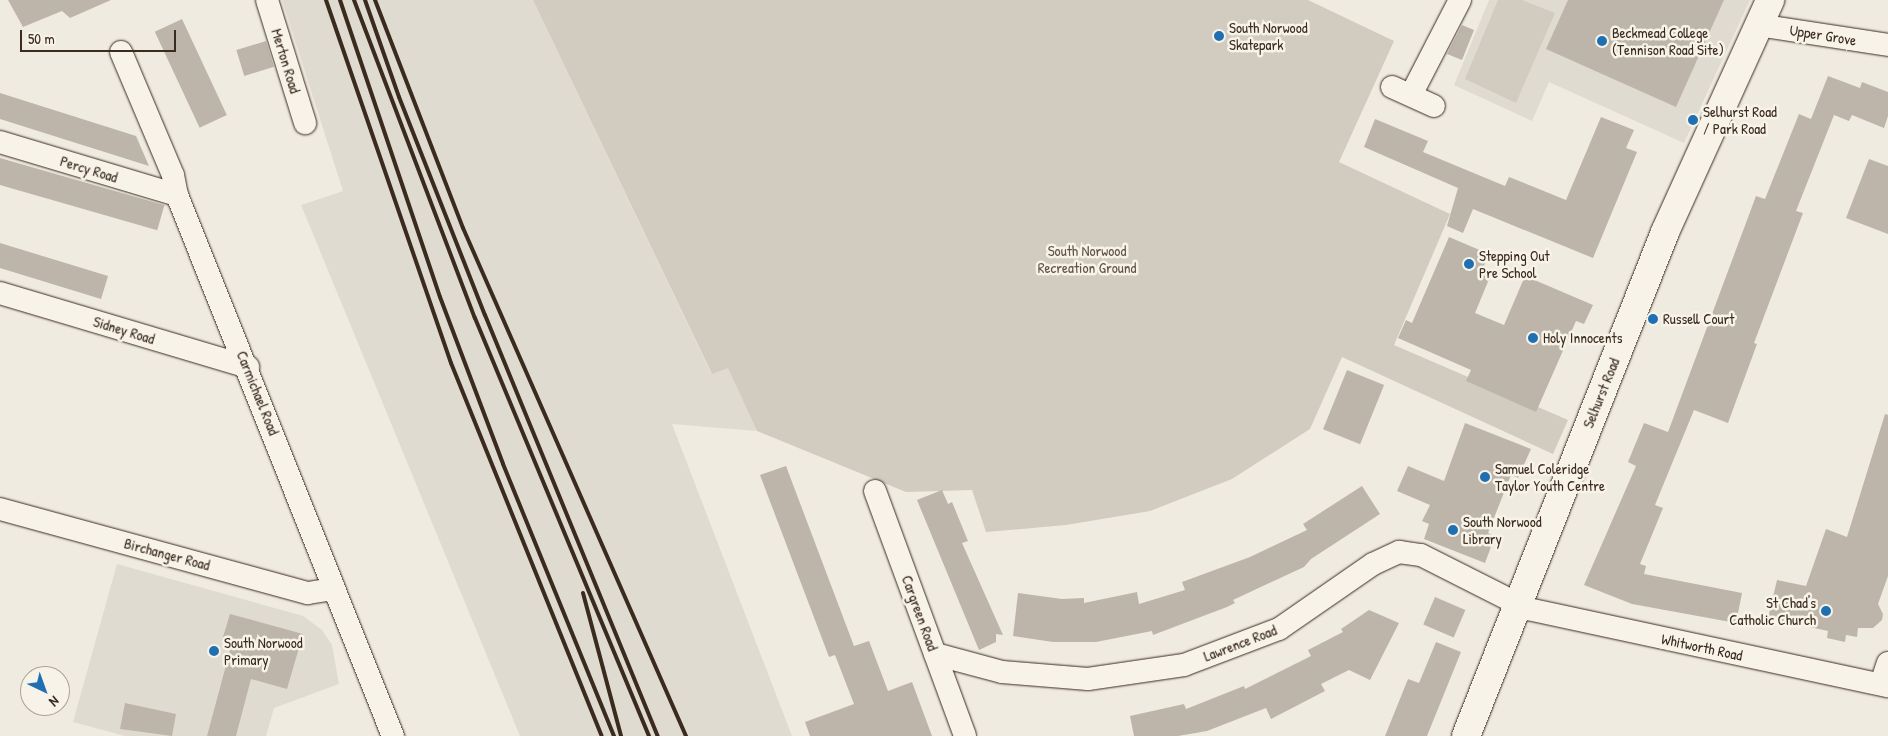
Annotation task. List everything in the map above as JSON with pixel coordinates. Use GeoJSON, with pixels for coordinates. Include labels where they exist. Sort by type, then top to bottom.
{"type":"FeatureCollection","features":[{"type":"Feature","properties":{"kind":"main road","name":"Selhurst Road"},"geometry":{"type":"LineString","coordinates":[[1466,736],[1516,603],[1665,232],[1770,0]]}},
{"type":"Feature","properties":{"kind":"street","name":"Merton Road"},"geometry":{"type":"LineString","coordinates":[[267,0],[305,123]]}},
{"type":"Feature","properties":{"kind":"street"},"geometry":{"type":"LineString","coordinates":[[1434,106],[1402,91],[1460,0]]}},
{"type":"Feature","properties":{"kind":"street","name":"Upper Grove"},"geometry":{"type":"LineString","coordinates":[[1758,25],[1888,45]]}},
{"type":"Feature","properties":{"kind":"street","name":"Carmichael Road"},"geometry":{"type":"LineString","coordinates":[[121,52],[173,174],[177,195],[248,367],[392,736]]}},
{"type":"Feature","properties":{"kind":"street","name":"Percy Road"},"geometry":{"type":"LineString","coordinates":[[0,142],[177,195]]}},
{"type":"Feature","properties":{"kind":"street","name":"Sidney Road"},"geometry":{"type":"LineString","coordinates":[[0,293],[248,367]]}},
{"type":"Feature","properties":{"kind":"street","name":"Cargreen Road"},"geometry":{"type":"LineString","coordinates":[[875,491],[965,736]]}},
{"type":"Feature","properties":{"kind":"street","name":"Birchanger Road"},"geometry":{"type":"LineString","coordinates":[[0,509],[308,593],[334,589]]}},
{"type":"Feature","properties":{"kind":"street","name":"Lawrence Road"},"geometry":{"type":"LineString","coordinates":[[935,654],[1002,672],[1088,679],[1184,665],[1279,630],[1373,564],[1399,552],[1421,555],[1516,603]]}},
{"type":"Feature","properties":{"kind":"street","name":"Whitworth Road"},"geometry":{"type":"LineString","coordinates":[[1516,603],[1566,618],[1884,685]]}},
{"type":"Feature","properties":{"kind":"street"},"geometry":{"type":"LineString","coordinates":[[1884,685],[1888,663]]}},
{"type":"Feature","properties":{"kind":"shaded area"},"geometry":{"type":"Polygon","coordinates":[[[282,0],[533,0],[711,373],[728,367],[757,431],[672,424],[792,736],[520,736],[301,205],[343,191],[282,0]]]}},
{"type":"Feature","properties":{"kind":"shaded area","name":"Beckmead College (Tennison Road Site)"},"geometry":{"type":"Polygon","coordinates":[[[1489,0],[1750,0],[1684,143],[1549,82],[1532,121],[1454,85],[1489,0]]]}},
{"type":"Feature","properties":{"kind":"shaded area","name":"South Norwood Primary"},"geometry":{"type":"Polygon","coordinates":[[[117,564],[303,616],[322,630],[332,645],[339,684],[274,708],[266,736],[125,736],[73,722],[117,564]]]}},
{"type":"Feature","properties":{"kind":"green space","name":"South Norwood Recreation Ground"},"geometry":{"type":"Polygon","coordinates":[[[533,0],[1308,0],[1394,41],[1339,162],[1450,214],[1394,345],[1568,420],[1553,454],[1342,357],[1310,429],[1232,479],[1150,511],[1066,525],[986,532],[972,490],[906,492],[757,431],[728,368],[712,374],[533,0]]]}},
{"type":"Feature","properties":{"kind":"green space"},"geometry":{"type":"Polygon","coordinates":[[[1498,0],[1522,0],[1555,13],[1516,103],[1465,79],[1498,0]]]}},
{"type":"Feature","properties":{"kind":"building"},"geometry":{"type":"Polygon","coordinates":[[[8,0],[111,0],[70,18],[62,11],[23,27],[8,0]]]}},
{"type":"Feature","properties":{"kind":"building"},"geometry":{"type":"Polygon","coordinates":[[[1568,0],[1724,0],[1676,107],[1546,49],[1568,0]]]}},
{"type":"Feature","properties":{"kind":"building"},"geometry":{"type":"Polygon","coordinates":[[[182,19],[227,115],[200,128],[155,32],[182,19]]]}},
{"type":"Feature","properties":{"kind":"building"},"geometry":{"type":"Polygon","coordinates":[[[1462,25],[1474,30],[1462,60],[1447,54],[1462,25]]]}},
{"type":"Feature","properties":{"kind":"building"},"geometry":{"type":"Polygon","coordinates":[[[266,41],[274,67],[244,76],[236,50],[266,41]]]}},
{"type":"Feature","properties":{"kind":"building"},"geometry":{"type":"Polygon","coordinates":[[[1828,76],[1860,88],[1862,82],[1888,92],[1888,116],[1884,128],[1852,115],[1849,121],[1834,115],[1796,211],[1803,213],[1754,343],[1757,344],[1728,423],[1694,410],[1655,505],[1663,508],[1640,564],[1646,566],[1644,574],[1742,593],[1736,623],[1632,604],[1584,585],[1636,466],[1628,462],[1644,423],[1668,432],[1756,196],[1765,199],[1799,114],[1811,119],[1828,76]]]}},
{"type":"Feature","properties":{"kind":"building"},"geometry":{"type":"Polygon","coordinates":[[[0,93],[136,136],[149,166],[0,119],[0,93]]]}},
{"type":"Feature","properties":{"kind":"building"},"geometry":{"type":"Polygon","coordinates":[[[1601,117],[1634,130],[1626,148],[1637,152],[1593,258],[1473,209],[1463,233],[1447,226],[1458,188],[1364,147],[1375,119],[1428,141],[1423,152],[1505,186],[1509,177],[1566,200],[1601,117]]]}},
{"type":"Feature","properties":{"kind":"building"},"geometry":{"type":"Polygon","coordinates":[[[0,158],[164,205],[157,230],[0,185],[0,158]]]}},
{"type":"Feature","properties":{"kind":"building"},"geometry":{"type":"Polygon","coordinates":[[[1869,159],[1888,166],[1888,234],[1846,218],[1869,159]]]}},
{"type":"Feature","properties":{"kind":"building"},"geometry":{"type":"Polygon","coordinates":[[[1449,237],[1489,254],[1483,268],[1492,272],[1475,313],[1504,325],[1525,276],[1593,305],[1584,324],[1576,321],[1536,412],[1466,381],[1471,370],[1398,338],[1406,320],[1412,323],[1449,237]]]}},
{"type":"Feature","properties":{"kind":"building"},"geometry":{"type":"Polygon","coordinates":[[[0,243],[108,276],[101,299],[0,268],[0,243]]]}},
{"type":"Feature","properties":{"kind":"building"},"geometry":{"type":"Polygon","coordinates":[[[1347,370],[1384,385],[1360,444],[1323,429],[1347,370]]]}},
{"type":"Feature","properties":{"kind":"building"},"geometry":{"type":"Polygon","coordinates":[[[1885,414],[1888,415],[1888,576],[1878,604],[1883,614],[1882,620],[1873,628],[1858,628],[1857,637],[1846,635],[1845,642],[1827,638],[1828,631],[1768,618],[1777,580],[1806,586],[1826,529],[1847,537],[1885,414]]]}},
{"type":"Feature","properties":{"kind":"building","name":"Samuel Coleridge Taylor Youth Centre"},"geometry":{"type":"Polygon","coordinates":[[[1465,423],[1531,449],[1518,478],[1511,475],[1488,533],[1495,536],[1485,563],[1424,539],[1429,524],[1422,521],[1430,505],[1397,491],[1408,466],[1444,481],[1465,423]]]}},
{"type":"Feature","properties":{"kind":"building"},"geometry":{"type":"Polygon","coordinates":[[[786,466],[854,646],[869,641],[888,691],[912,682],[932,736],[810,736],[805,722],[854,704],[835,655],[829,657],[760,475],[786,466]]]}},
{"type":"Feature","properties":{"kind":"building"},"geometry":{"type":"Polygon","coordinates":[[[1362,486],[1380,514],[1311,559],[1304,567],[1233,600],[1235,603],[1227,607],[1153,635],[1152,631],[1096,642],[1053,642],[1013,636],[1018,593],[1062,599],[1084,598],[1084,603],[1137,592],[1139,604],[1185,590],[1182,582],[1250,557],[1307,530],[1303,524],[1362,486]]]}},
{"type":"Feature","properties":{"kind":"building"},"geometry":{"type":"Polygon","coordinates":[[[942,490],[948,504],[952,502],[968,541],[962,543],[1003,635],[996,634],[996,642],[979,650],[917,500],[942,490]]]}},
{"type":"Feature","properties":{"kind":"building"},"geometry":{"type":"Polygon","coordinates":[[[1435,597],[1465,610],[1454,638],[1423,625],[1435,597]]]}},
{"type":"Feature","properties":{"kind":"building"},"geometry":{"type":"Polygon","coordinates":[[[1369,610],[1399,623],[1370,680],[1349,670],[1321,684],[1325,691],[1271,719],[1266,708],[1207,731],[1178,736],[1134,736],[1130,716],[1184,704],[1186,709],[1244,686],[1245,689],[1311,656],[1308,650],[1343,632],[1341,629],[1369,610]]]}},
{"type":"Feature","properties":{"kind":"building"},"geometry":{"type":"Polygon","coordinates":[[[230,614],[303,634],[287,689],[251,679],[236,736],[207,736],[232,643],[222,640],[230,614]]]}},
{"type":"Feature","properties":{"kind":"building"},"geometry":{"type":"Polygon","coordinates":[[[1436,642],[1461,652],[1427,736],[1385,736],[1408,679],[1419,683],[1436,642]]]}},
{"type":"Feature","properties":{"kind":"building"},"geometry":{"type":"Polygon","coordinates":[[[125,703],[176,714],[172,736],[120,729],[125,703]]]}},
{"type":"Feature","properties":{"kind":"railway"},"geometry":{"type":"LineString","coordinates":[[326,0],[451,363],[602,736]]}},
{"type":"Feature","properties":{"kind":"railway"},"geometry":{"type":"LineString","coordinates":[[340,0],[440,297],[503,464],[614,736]]}},
{"type":"Feature","properties":{"kind":"railway"},"geometry":{"type":"LineString","coordinates":[[354,0],[475,318],[649,736]]}},
{"type":"Feature","properties":{"kind":"railway"},"geometry":{"type":"LineString","coordinates":[[365,0],[399,97],[485,315],[658,736]]}},
{"type":"Feature","properties":{"kind":"railway"},"geometry":{"type":"LineString","coordinates":[[375,0],[463,228],[686,736]]}},
{"type":"Feature","properties":{"kind":"railway"},"geometry":{"type":"LineString","coordinates":[[583,593],[621,736]]}},
{"type":"Feature","properties":{"kind":"place","name":"South Norwood Skatepark"},"geometry":{"type":"Point","coordinates":[1219,36]}},
{"type":"Feature","properties":{"kind":"place","name":"Beckmead College (Tennison Road Site)"},"geometry":{"type":"Point","coordinates":[1602,41]}},
{"type":"Feature","properties":{"kind":"place","name":"Selhurst Road / Park Road"},"geometry":{"type":"Point","coordinates":[1693,120]}},
{"type":"Feature","properties":{"kind":"place","name":"Stepping Out Pre School"},"geometry":{"type":"Point","coordinates":[1469,264]}},
{"type":"Feature","properties":{"kind":"place","name":"Russell Court"},"geometry":{"type":"Point","coordinates":[1653,319]}},
{"type":"Feature","properties":{"kind":"place","name":"Holy Innocents"},"geometry":{"type":"Point","coordinates":[1533,338]}},
{"type":"Feature","properties":{"kind":"place","name":"Samuel Coleridge Taylor Youth Centre"},"geometry":{"type":"Point","coordinates":[1485,477]}},
{"type":"Feature","properties":{"kind":"place","name":"South Norwood Library"},"geometry":{"type":"Point","coordinates":[1453,530]}},
{"type":"Feature","properties":{"kind":"place","name":"St Chad's Catholic Church"},"geometry":{"type":"Point","coordinates":[1826,611]}},
{"type":"Feature","properties":{"kind":"place","name":"South Norwood Primary"},"geometry":{"type":"Point","coordinates":[214,651]}}]}
